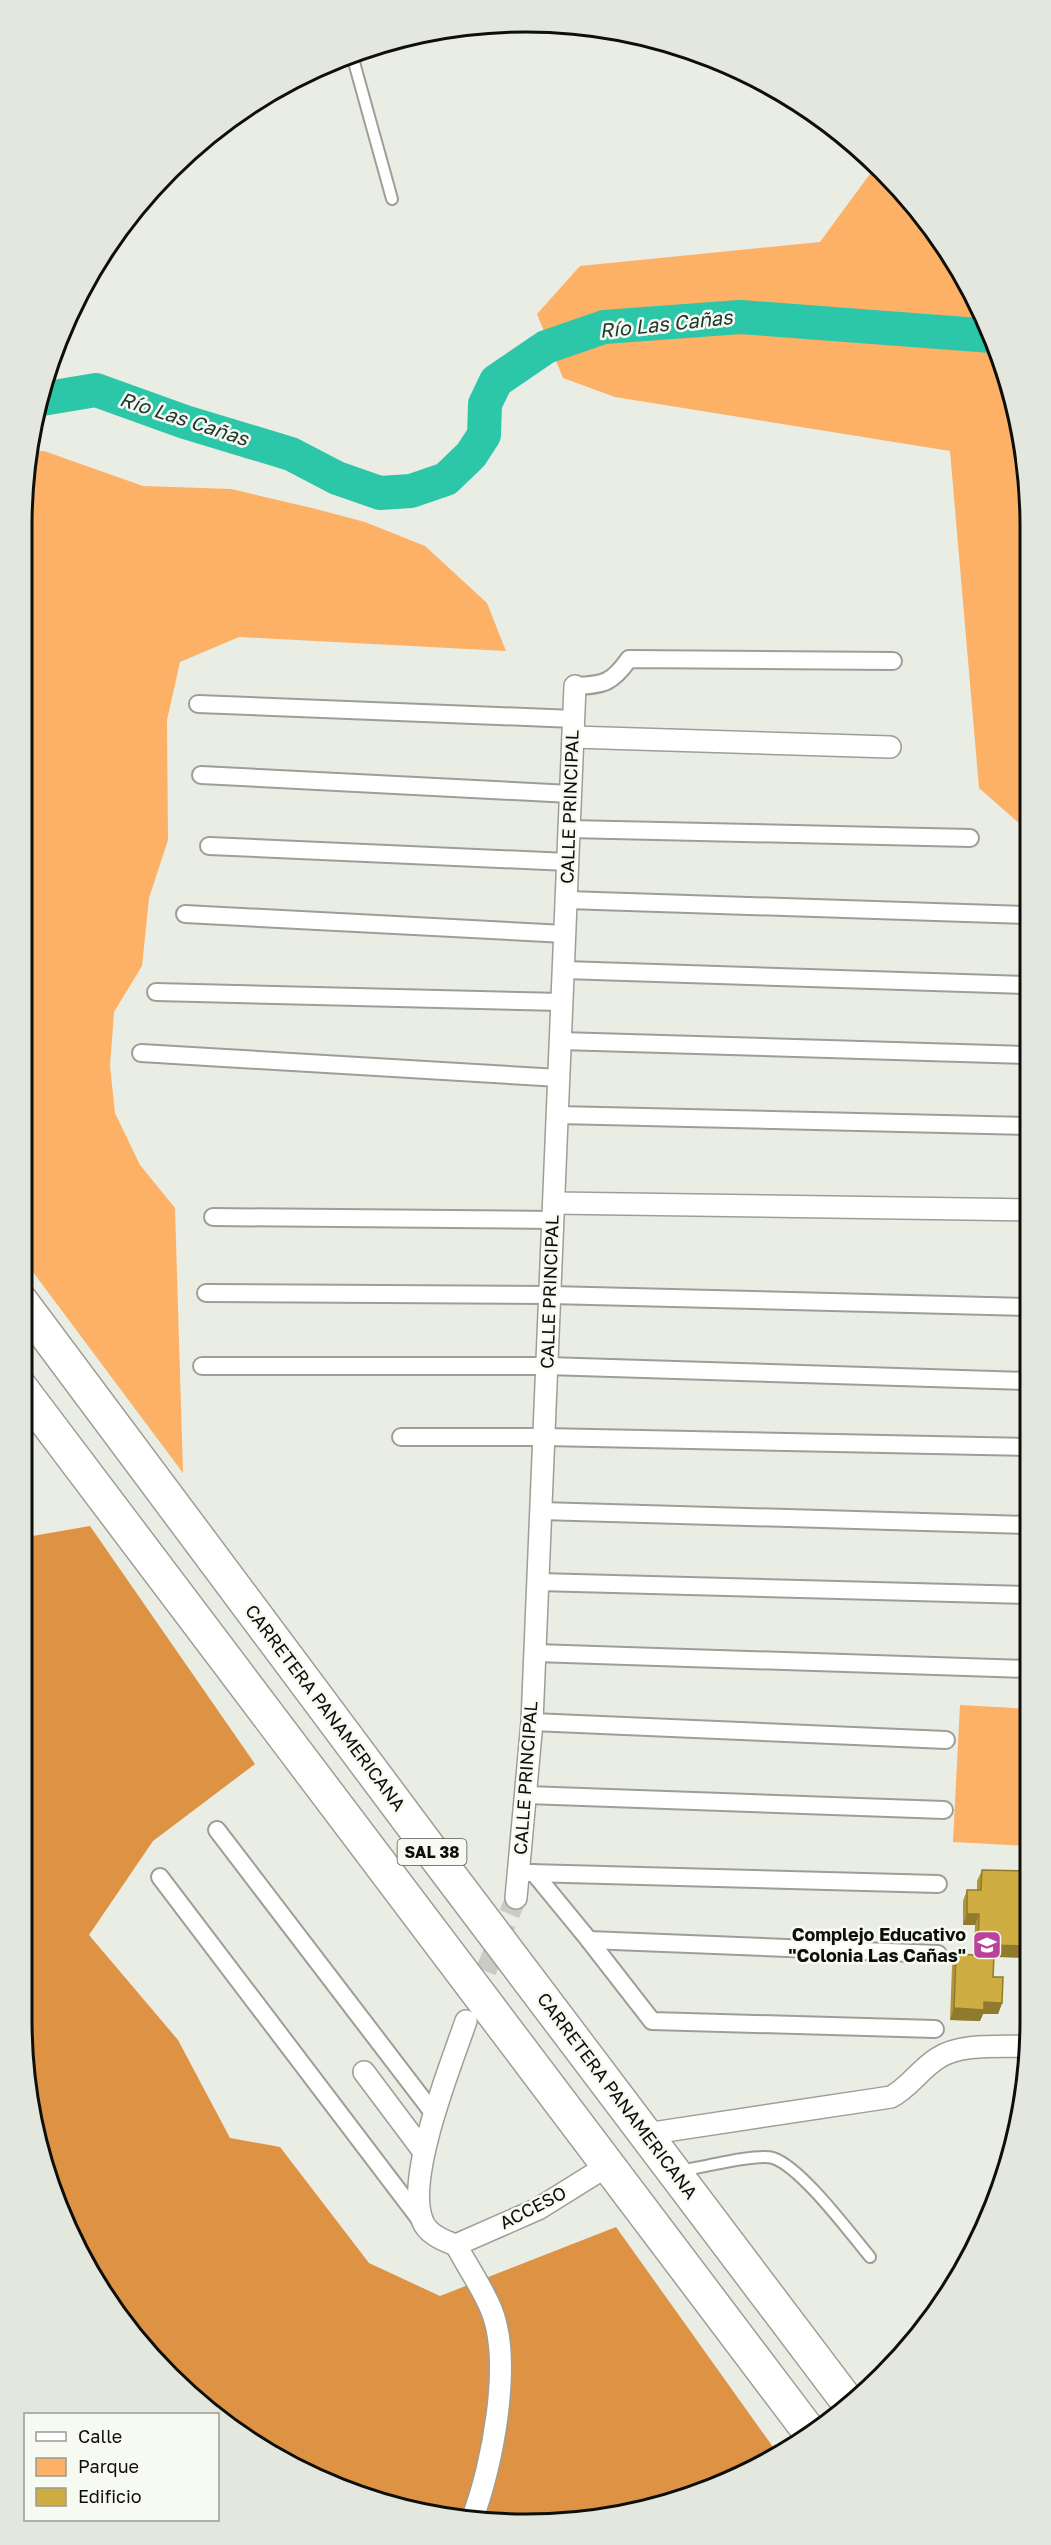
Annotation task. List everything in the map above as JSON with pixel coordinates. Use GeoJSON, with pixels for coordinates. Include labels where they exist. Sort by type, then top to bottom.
{"type":"FeatureCollection","features":[{"type":"Feature","properties":{"kind":"highway","name":"CARRETERA PANAMERICANA"},"geometry":{"type":"LineString","coordinates":[[32,1316],[844,2397]]}},
{"type":"Feature","properties":{"kind":"highway","name":"SAL 38"},"geometry":{"type":"LineString","coordinates":[[32,1403],[479,2017],[607,2166],[805,2426]]}},
{"type":"Feature","properties":{"kind":"highway"},"geometry":{"type":"LineString","coordinates":[[67,1449],[107,1416]]}},
{"type":"Feature","properties":{"kind":"highway"},"geometry":{"type":"LineString","coordinates":[[479,2017],[530,1981]]}},
{"type":"Feature","properties":{"kind":"street"},"geometry":{"type":"LineString","coordinates":[[575,686],[603,685],[619,674],[630,659],[893,661]]}},
{"type":"Feature","properties":{"kind":"street","name":"CALLE PRINCIPAL"},"geometry":{"type":"LineString","coordinates":[[516,1898],[526,1873],[527,1795],[535,1653],[575,686]]}},
{"type":"Feature","properties":{"kind":"street"},"geometry":{"type":"LineString","coordinates":[[198,704],[890,747]]}},
{"type":"Feature","properties":{"kind":"street"},"geometry":{"type":"LineString","coordinates":[[201,775],[571,794]]}},
{"type":"Feature","properties":{"kind":"street"},"geometry":{"type":"LineString","coordinates":[[569,829],[970,838]]}},
{"type":"Feature","properties":{"kind":"street"},"geometry":{"type":"LineString","coordinates":[[209,846],[568,862]]}},
{"type":"Feature","properties":{"kind":"street"},"geometry":{"type":"LineString","coordinates":[[567,900],[1020,915]]}},
{"type":"Feature","properties":{"kind":"street"},"geometry":{"type":"LineString","coordinates":[[184,914],[565,934]]}},
{"type":"Feature","properties":{"kind":"street"},"geometry":{"type":"LineString","coordinates":[[564,970],[1020,986]]}},
{"type":"Feature","properties":{"kind":"street"},"geometry":{"type":"LineString","coordinates":[[156,992],[562,1002]]}},
{"type":"Feature","properties":{"kind":"street"},"geometry":{"type":"LineString","coordinates":[[561,1041],[1020,1055]]}},
{"type":"Feature","properties":{"kind":"street"},"geometry":{"type":"LineString","coordinates":[[141,1053],[559,1078]]}},
{"type":"Feature","properties":{"kind":"street"},"geometry":{"type":"LineString","coordinates":[[558,1115],[1020,1126]]}},
{"type":"Feature","properties":{"kind":"street"},"geometry":{"type":"LineString","coordinates":[[213,1217],[553,1211],[1020,1210]]}},
{"type":"Feature","properties":{"kind":"street"},"geometry":{"type":"LineString","coordinates":[[206,1293],[550,1295],[1020,1307]]}},
{"type":"Feature","properties":{"kind":"street"},"geometry":{"type":"LineString","coordinates":[[202,1366],[547,1366],[1020,1381]]}},
{"type":"Feature","properties":{"kind":"street"},"geometry":{"type":"LineString","coordinates":[[401,1437],[544,1437],[1020,1447]]}},
{"type":"Feature","properties":{"kind":"street"},"geometry":{"type":"LineString","coordinates":[[541,1511],[1020,1525]]}},
{"type":"Feature","properties":{"kind":"street"},"geometry":{"type":"LineString","coordinates":[[538,1582],[1020,1595]]}},
{"type":"Feature","properties":{"kind":"street"},"geometry":{"type":"LineString","coordinates":[[535,1653],[1020,1668]]}},
{"type":"Feature","properties":{"kind":"street"},"geometry":{"type":"LineString","coordinates":[[532,1722],[946,1740]]}},
{"type":"Feature","properties":{"kind":"street"},"geometry":{"type":"LineString","coordinates":[[527,1795],[944,1810]]}},
{"type":"Feature","properties":{"kind":"street"},"geometry":{"type":"LineString","coordinates":[[217,1830],[434,2114]]}},
{"type":"Feature","properties":{"kind":"street"},"geometry":{"type":"LineString","coordinates":[[526,1873],[938,1884]]}},
{"type":"Feature","properties":{"kind":"street"},"geometry":{"type":"LineString","coordinates":[[526,1873],[590,1940],[652,2021],[935,2029]]}},
{"type":"Feature","properties":{"kind":"street"},"geometry":{"type":"LineString","coordinates":[[160,1876],[423,2222],[440,2240],[456,2245],[492,2310],[501,2348],[501,2383],[482,2495],[476,2510]]}},
{"type":"Feature","properties":{"kind":"street"},"geometry":{"type":"LineString","coordinates":[[590,1940],[938,1954]]}},
{"type":"Feature","properties":{"kind":"street"},"geometry":{"type":"LineString","coordinates":[[423,2222],[420,2199],[423,2152],[434,2114],[479,2017]]}},
{"type":"Feature","properties":{"kind":"street"},"geometry":{"type":"LineString","coordinates":[[646,2134],[891,2097],[903,2090],[926,2066],[950,2051],[1018,2047]]}},
{"type":"Feature","properties":{"kind":"street"},"geometry":{"type":"LineString","coordinates":[[364,2072],[423,2152]]}},
{"type":"Feature","properties":{"kind":"street","name":"ACCESO"},"geometry":{"type":"LineString","coordinates":[[456,2245],[538,2209],[607,2166]]}},
{"type":"Feature","properties":{"kind":"lane"},"geometry":{"type":"LineString","coordinates":[[353,63],[392,200]]}},
{"type":"Feature","properties":{"kind":"lane"},"geometry":{"type":"LineString","coordinates":[[674,2172],[772,2158],[789,2168],[825,2202],[870,2257]]}},
{"type":"Feature","properties":{"kind":"green space"},"geometry":{"type":"Polygon","coordinates":[[[871,172],[917,225],[953,278],[969,307],[993,367],[1010,429],[1020,526],[1020,824],[979,788],[950,451],[615,397],[563,378],[537,314],[580,266],[820,242],[871,172]]]}},
{"type":"Feature","properties":{"kind":"green space"},"geometry":{"type":"Polygon","coordinates":[[[44,451],[143,486],[231,489],[312,508],[365,522],[425,546],[487,603],[506,651],[239,637],[180,662],[167,720],[168,840],[149,898],[142,966],[114,1012],[110,1066],[115,1113],[140,1165],[175,1208],[183,1473],[32,1271],[32,526],[37,452],[44,451]]]}},
{"type":"Feature","properties":{"kind":"green space"},"geometry":{"type":"Polygon","coordinates":[[[960,1705],[1020,1708],[1020,1845],[953,1842],[960,1705]]]}},
{"type":"Feature","properties":{"kind":"shaded area"},"geometry":{"type":"Polygon","coordinates":[[[90,1526],[255,1764],[153,1841],[89,1935],[178,2040],[230,2138],[280,2147],[369,2263],[440,2296],[616,2227],[773,2447],[715,2476],[653,2497],[622,2504],[526,2514],[429,2504],[398,2497],[336,2476],[278,2447],[251,2430],[200,2391],[154,2345],[115,2294],[82,2238],[69,2209],[48,2147],[36,2084],[32,2020],[32,1536],[90,1526]]]}},
{"type":"Feature","properties":{"kind":"building"},"geometry":{"type":"Polygon","coordinates":[[[982,1870],[1020,1871],[1020,1946],[978,1945],[979,1914],[967,1914],[967,1890],[981,1890],[982,1870]]]}},
{"type":"Feature","properties":{"kind":"building"},"geometry":{"type":"Polygon","coordinates":[[[956,1954],[994,1956],[993,1977],[1003,1977],[1002,2003],[984,2002],[984,2010],[954,2008],[956,1954]]]}},
{"type":"Feature","properties":{"kind":"waterway","name":"Río Las Cañas"},"geometry":{"type":"LineString","coordinates":[[48,398],[96,390],[185,422],[291,454],[337,478],[380,493],[411,491],[446,479],[471,455],[484,435],[485,404],[496,381],[546,347],[604,327],[740,317],[982,335]]}},
{"type":"Feature","properties":{"kind":"tunnel"},"geometry":{"type":"LineString","coordinates":[[474,2000],[516,1898]]}},
{"type":"Feature","properties":{"kind":"place","name":"Complejo Educativo \"Colonia Las Cañas\""},"geometry":{"type":"Point","coordinates":[987,1945]}}]}
